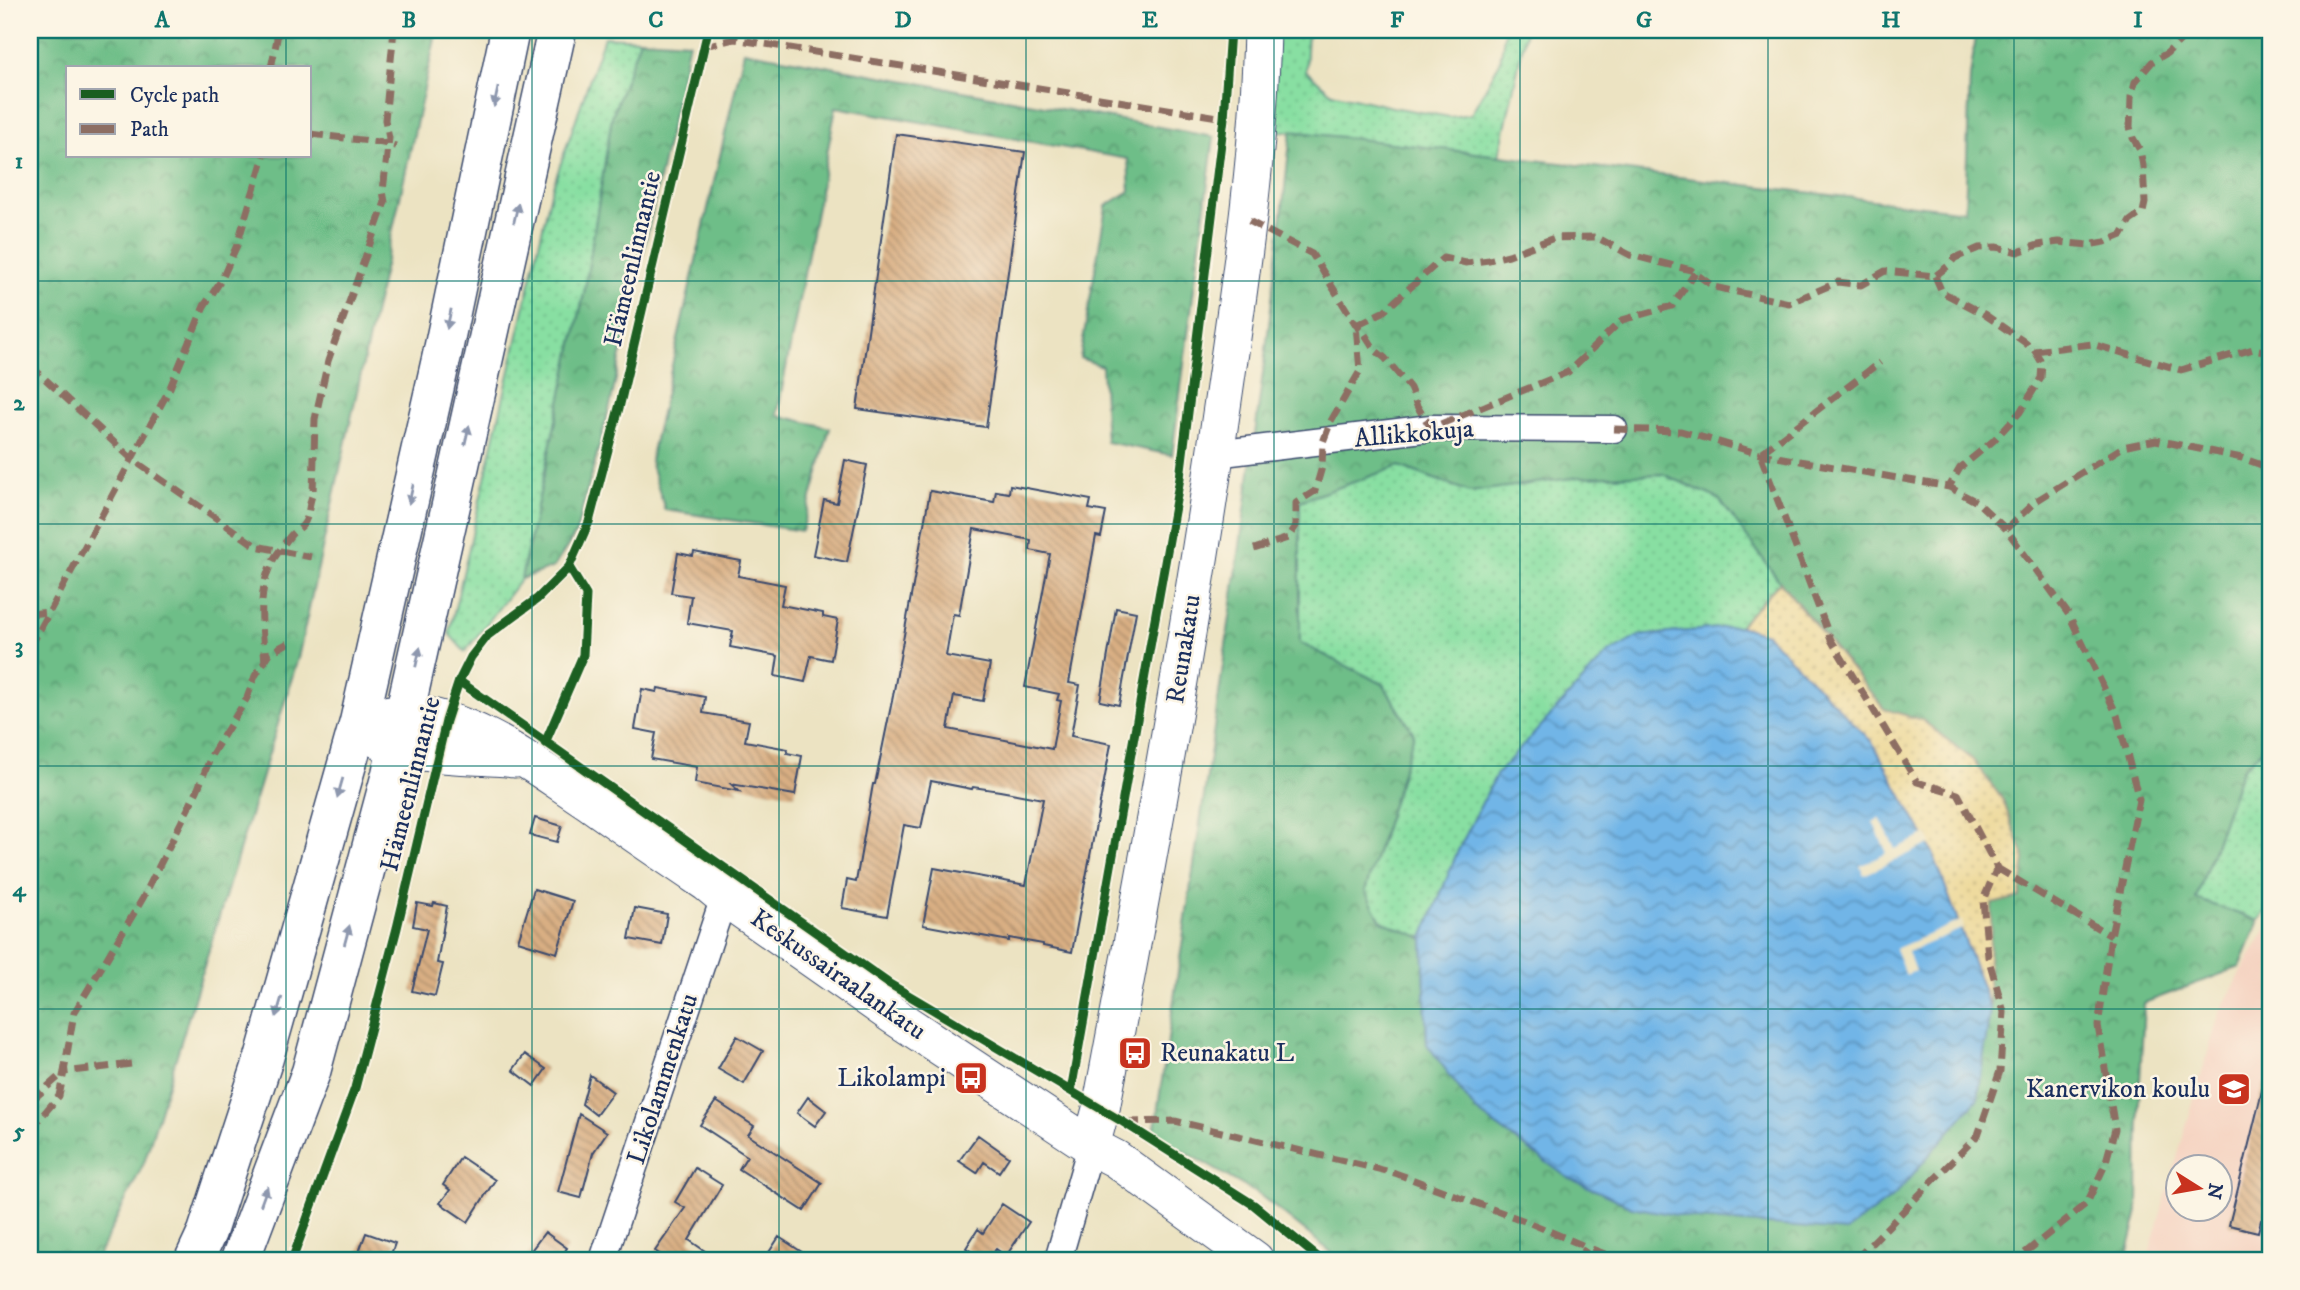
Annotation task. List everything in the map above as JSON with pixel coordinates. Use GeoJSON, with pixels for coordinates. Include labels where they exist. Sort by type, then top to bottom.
{"type":"FeatureCollection","features":[{"type":"Feature","properties":{"kind":"main road"},"geometry":{"type":"LineString","coordinates":[[194,1260],[207,1232],[264,1058],[359,722],[442,355],[510,30]]}},
{"type":"Feature","properties":{"kind":"main road","name":"Hämeenlinnantie"},"geometry":{"type":"LineString","coordinates":[[240,1260],[311,1072],[401,730],[557,30]]}},
{"type":"Feature","properties":{"kind":"street","name":"Reunakatu"},"geometry":{"type":"LineString","coordinates":[[1058,1260],[1101,1109],[1154,828],[1215,454],[1249,221],[1262,30]]}},
{"type":"Feature","properties":{"kind":"street","name":"Allikkokuja"},"geometry":{"type":"LineString","coordinates":[[1215,454],[1431,428],[1614,429]]}},
{"type":"Feature","properties":{"kind":"street","name":"Keskussairaalankatu"},"geometry":{"type":"LineString","coordinates":[[359,722],[376,738],[401,730],[438,754],[526,760],[708,883],[894,1016],[1091,1146],[1115,1159],[1255,1260]]}},
{"type":"Feature","properties":{"kind":"street","name":"Likolammenkatu"},"geometry":{"type":"LineString","coordinates":[[603,1260],[724,897]]}},
{"type":"Feature","properties":{"kind":"shaded area","name":"Kanervikon koulu"},"geometry":{"type":"Polygon","coordinates":[[[2270,921],[2270,1260],[2147,1260],[2164,1202],[2164,1224],[2234,1224],[2234,1154],[2178,1154],[2220,1011],[2270,921]]]}},
{"type":"Feature","properties":{"kind":"green space"},"geometry":{"type":"Polygon","coordinates":[[[30,30],[437,30],[298,658],[144,1163],[96,1260],[30,1260],[30,30]]]}},
{"type":"Feature","properties":{"kind":"green space"},"geometry":{"type":"Polygon","coordinates":[[[1271,30],[1308,30],[1306,71],[1332,93],[1450,117],[1471,114],[1500,62],[1505,30],[1526,30],[1499,156],[1291,131],[1265,132],[1271,30]]]}},
{"type":"Feature","properties":{"kind":"green space"},"geometry":{"type":"Polygon","coordinates":[[[1977,30],[2270,30],[2270,742],[2242,769],[2196,899],[2259,921],[2240,967],[2144,1003],[2139,1100],[2138,1211],[2126,1260],[1341,1260],[1261,1196],[1154,1134],[1245,508],[1291,131],[1965,211],[1970,76],[1977,30]],[[1399,466],[1300,501],[1300,643],[1383,684],[1414,734],[1365,891],[1381,921],[1423,938],[1427,1044],[1476,1111],[1567,1177],[1632,1207],[1990,1009],[1988,978],[1992,903],[1973,760],[1922,720],[1884,709],[1780,582],[1719,499],[1663,474],[1579,477],[1470,492],[1399,466]]]}},
{"type":"Feature","properties":{"kind":"green space"},"geometry":{"type":"Polygon","coordinates":[[[604,37],[640,39],[612,117],[585,289],[521,579],[465,652],[449,634],[551,192],[604,37]]]}},
{"type":"Feature","properties":{"kind":"green space"},"geometry":{"type":"Polygon","coordinates":[[[640,39],[689,42],[611,402],[576,533],[554,567],[521,579],[585,289],[612,117],[640,39]]]}},
{"type":"Feature","properties":{"kind":"green space"},"geometry":{"type":"Polygon","coordinates":[[[744,51],[1214,137],[1172,455],[1106,442],[1102,366],[1080,358],[1106,206],[1130,191],[1128,159],[836,107],[777,415],[830,428],[802,531],[665,510],[650,461],[744,51]]]}},
{"type":"Feature","properties":{"kind":"green space"},"geometry":{"type":"Polygon","coordinates":[[[1399,466],[1470,492],[1579,477],[1663,474],[1719,499],[1780,582],[1739,626],[1639,636],[1607,655],[1496,775],[1457,853],[1423,938],[1381,921],[1365,891],[1414,734],[1383,684],[1300,643],[1300,501],[1399,466]]]}},
{"type":"Feature","properties":{"kind":"green space"},"geometry":{"type":"Polygon","coordinates":[[[2270,742],[2270,903],[2259,921],[2196,899],[2242,769],[2270,742]]]}},
{"type":"Feature","properties":{"kind":"sand"},"geometry":{"type":"Polygon","coordinates":[[[1780,582],[1884,709],[1922,720],[1973,760],[2003,800],[2025,859],[2020,897],[1992,904],[1988,978],[1990,1009],[1933,853],[1767,634],[1739,626],[1780,582]]]}},
{"type":"Feature","properties":{"kind":"water"},"geometry":{"type":"Polygon","coordinates":[[[1739,626],[1766,634],[1873,743],[1933,853],[1990,1009],[1978,1098],[1896,1194],[1846,1231],[1698,1219],[1632,1207],[1567,1177],[1476,1111],[1427,1044],[1423,938],[1457,853],[1496,775],[1607,654],[1639,636],[1739,626]]]}},
{"type":"Feature","properties":{"kind":"pier"},"geometry":{"type":"Polygon","coordinates":[[[1880,818],[1895,849],[1927,834],[1932,843],[1864,875],[1860,866],[1887,853],[1873,822],[1880,818]]]}},
{"type":"Feature","properties":{"kind":"pier"},"geometry":{"type":"Polygon","coordinates":[[[1962,920],[1964,928],[1908,952],[1915,971],[1906,975],[1895,949],[1962,920]]]}},
{"type":"Feature","properties":{"kind":"building"},"geometry":{"type":"Polygon","coordinates":[[[896,134],[1025,152],[986,427],[857,409],[896,134]]]}},
{"type":"Feature","properties":{"kind":"building"},"geometry":{"type":"Polygon","coordinates":[[[845,460],[867,465],[847,562],[813,555],[824,500],[837,503],[845,460]]]}},
{"type":"Feature","properties":{"kind":"building"},"geometry":{"type":"Polygon","coordinates":[[[1010,485],[1091,500],[1089,509],[1106,512],[1101,537],[1096,536],[1069,683],[1080,685],[1071,736],[1111,744],[1072,952],[1043,944],[1009,938],[1009,941],[923,925],[934,868],[1026,885],[1043,799],[931,781],[921,828],[904,825],[887,916],[842,908],[847,880],[856,882],[930,491],[994,502],[996,491],[1009,493],[1010,485]],[[974,529],[959,615],[953,614],[946,656],[990,664],[983,701],[954,696],[948,729],[1052,749],[1061,701],[1057,700],[1059,694],[1025,687],[1050,554],[1030,550],[1031,540],[974,529]]]}},
{"type":"Feature","properties":{"kind":"building"},"geometry":{"type":"Polygon","coordinates":[[[694,552],[741,561],[738,576],[785,585],[781,605],[823,613],[823,617],[838,620],[831,660],[811,656],[805,682],[775,676],[778,656],[730,647],[733,631],[687,623],[691,596],[671,593],[678,553],[693,556],[694,552]]]}},
{"type":"Feature","properties":{"kind":"building"},"geometry":{"type":"Polygon","coordinates":[[[1116,608],[1136,612],[1119,705],[1100,701],[1116,608]]]}},
{"type":"Feature","properties":{"kind":"building"},"geometry":{"type":"Polygon","coordinates":[[[658,688],[705,697],[703,713],[749,721],[745,741],[788,749],[787,753],[802,756],[795,795],[731,784],[739,791],[695,783],[697,767],[651,759],[656,733],[635,729],[642,689],[657,692],[658,688]]]}},
{"type":"Feature","properties":{"kind":"building"},"geometry":{"type":"Polygon","coordinates":[[[535,818],[562,826],[557,842],[530,835],[535,818]]]}},
{"type":"Feature","properties":{"kind":"building"},"geometry":{"type":"Polygon","coordinates":[[[534,889],[573,901],[557,953],[518,941],[534,889]]]}},
{"type":"Feature","properties":{"kind":"building"},"geometry":{"type":"Polygon","coordinates":[[[417,903],[447,906],[437,963],[443,964],[435,996],[412,991],[427,929],[413,926],[417,903]]]}},
{"type":"Feature","properties":{"kind":"building"},"geometry":{"type":"Polygon","coordinates":[[[635,908],[667,914],[662,945],[629,939],[635,908]]]}},
{"type":"Feature","properties":{"kind":"building"},"geometry":{"type":"Polygon","coordinates":[[[737,1036],[763,1051],[744,1084],[718,1069],[737,1036]]]}},
{"type":"Feature","properties":{"kind":"building"},"geometry":{"type":"Polygon","coordinates":[[[525,1054],[546,1069],[534,1086],[513,1070],[525,1054]]]}},
{"type":"Feature","properties":{"kind":"building"},"geometry":{"type":"Polygon","coordinates":[[[590,1075],[613,1092],[596,1115],[582,1104],[590,1075]]]}},
{"type":"Feature","properties":{"kind":"building"},"geometry":{"type":"Polygon","coordinates":[[[2264,1083],[2270,1084],[2268,1222],[2261,1220],[2258,1232],[2229,1225],[2234,1224],[2234,1205],[2264,1083]]]}},
{"type":"Feature","properties":{"kind":"building"},"geometry":{"type":"Polygon","coordinates":[[[808,1097],[826,1111],[815,1126],[797,1113],[808,1097]]]}},
{"type":"Feature","properties":{"kind":"building"},"geometry":{"type":"Polygon","coordinates":[[[716,1101],[754,1126],[748,1135],[822,1183],[804,1211],[739,1169],[747,1156],[700,1125],[716,1101]]]}},
{"type":"Feature","properties":{"kind":"building"},"geometry":{"type":"Polygon","coordinates":[[[579,1114],[607,1132],[593,1153],[581,1198],[558,1192],[579,1114]]]}},
{"type":"Feature","properties":{"kind":"building"},"geometry":{"type":"Polygon","coordinates":[[[978,1135],[1009,1157],[999,1172],[984,1162],[977,1173],[959,1161],[978,1135]]]}},
{"type":"Feature","properties":{"kind":"building"},"geometry":{"type":"Polygon","coordinates":[[[461,1157],[495,1180],[468,1222],[440,1203],[450,1190],[443,1185],[461,1157]]]}},
{"type":"Feature","properties":{"kind":"building"},"geometry":{"type":"Polygon","coordinates":[[[695,1168],[722,1185],[689,1240],[718,1260],[668,1260],[655,1251],[685,1208],[675,1202],[695,1168]]]}},
{"type":"Feature","properties":{"kind":"building"},"geometry":{"type":"Polygon","coordinates":[[[1002,1204],[1029,1222],[1006,1256],[996,1249],[988,1260],[984,1260],[966,1248],[978,1229],[983,1233],[1002,1204]]]}},
{"type":"Feature","properties":{"kind":"building"},"geometry":{"type":"Polygon","coordinates":[[[545,1232],[567,1248],[559,1260],[524,1260],[545,1232]]]}},
{"type":"Feature","properties":{"kind":"building"},"geometry":{"type":"Polygon","coordinates":[[[366,1233],[395,1243],[389,1260],[356,1260],[366,1233]]]}},
{"type":"Feature","properties":{"kind":"building"},"geometry":{"type":"Polygon","coordinates":[[[779,1237],[814,1260],[764,1260],[779,1237]]]}},
{"type":"Feature","properties":{"kind":"marked path"},"geometry":{"type":"LineString","coordinates":[[271,66],[277,39],[276,30]]}},
{"type":"Feature","properties":{"kind":"marked path"},"geometry":{"type":"LineString","coordinates":[[265,664],[262,623],[265,582],[275,557],[307,518],[313,494],[315,419],[328,361],[385,202],[383,191],[389,138],[385,120],[394,30]]}},
{"type":"Feature","properties":{"kind":"marked path"},"geometry":{"type":"LineString","coordinates":[[1254,549],[1288,538],[1296,526],[1296,503],[1315,491],[1322,467],[1323,442],[1331,421],[1360,371],[1356,325],[1383,312],[1443,258],[1466,263],[1489,260],[1554,238],[1596,237],[1630,255],[1691,270],[1714,287],[1789,303],[1838,282],[1861,285],[1885,271],[1935,276],[1955,258],[1979,248],[1997,247],[2018,252],[2059,242],[2088,245],[2105,242],[2122,235],[2130,221],[2143,212],[2145,203],[2140,150],[2130,127],[2131,97],[2135,82],[2152,62],[2167,53],[2191,30]]}},
{"type":"Feature","properties":{"kind":"marked path"},"geometry":{"type":"LineString","coordinates":[[704,46],[734,39],[1224,118]]}},
{"type":"Feature","properties":{"kind":"marked path"},"geometry":{"type":"LineString","coordinates":[[312,134],[396,146]]}},
{"type":"Feature","properties":{"kind":"marked path"},"geometry":{"type":"LineString","coordinates":[[30,648],[169,390],[204,306],[222,279],[237,245],[263,158]]}},
{"type":"Feature","properties":{"kind":"marked path"},"geometry":{"type":"LineString","coordinates":[[1249,221],[1312,254],[1356,325],[1410,388],[1417,406],[1431,428],[1568,372],[1622,320],[1672,306],[1695,273]]}},
{"type":"Feature","properties":{"kind":"marked path"},"geometry":{"type":"LineString","coordinates":[[1935,276],[1942,292],[1984,314],[2023,341],[2035,351],[2042,363],[2041,378],[2020,412],[1993,441],[1960,468],[1949,487]]}},
{"type":"Feature","properties":{"kind":"marked path"},"geometry":{"type":"LineString","coordinates":[[2035,351],[2092,344],[2181,370],[2253,349],[2270,352]]}},
{"type":"Feature","properties":{"kind":"marked path"},"geometry":{"type":"LineString","coordinates":[[1857,1260],[1978,1135],[2000,1071],[2004,1012],[1988,957],[1983,900],[1997,868],[1958,794],[1917,782],[1831,640],[1760,454],[1880,362]]}},
{"type":"Feature","properties":{"kind":"marked path"},"geometry":{"type":"LineString","coordinates":[[30,365],[132,459],[256,546],[311,557]]}},
{"type":"Feature","properties":{"kind":"marked path"},"geometry":{"type":"LineString","coordinates":[[1614,429],[1681,431],[1760,454],[1949,487],[1977,502],[2006,529],[2069,615],[2117,715],[2139,800],[2111,936],[2098,1026],[2115,1129],[2105,1165],[2087,1203],[2016,1260]]}},
{"type":"Feature","properties":{"kind":"marked path"},"geometry":{"type":"LineString","coordinates":[[2006,529],[2036,501],[2123,447],[2156,440],[2242,458],[2270,468]]}},
{"type":"Feature","properties":{"kind":"marked path"},"geometry":{"type":"LineString","coordinates":[[30,614],[50,612]]}},
{"type":"Feature","properties":{"kind":"marked path"},"geometry":{"type":"LineString","coordinates":[[131,1064],[64,1072],[74,1013],[143,898],[197,791],[212,754],[247,698],[255,676],[270,653],[288,643]]}},
{"type":"Feature","properties":{"kind":"marked path"},"geometry":{"type":"LineString","coordinates":[[1997,868],[2111,936]]}},
{"type":"Feature","properties":{"kind":"marked path"},"geometry":{"type":"LineString","coordinates":[[30,1098],[37,1096],[64,1072]]}},
{"type":"Feature","properties":{"kind":"marked path"},"geometry":{"type":"LineString","coordinates":[[30,1130],[59,1096],[64,1072]]}},
{"type":"Feature","properties":{"kind":"marked path"},"geometry":{"type":"LineString","coordinates":[[1126,1122],[1175,1121],[1395,1173],[1587,1247]]}},
{"type":"Feature","properties":{"kind":"marked path"},"geometry":{"type":"LineString","coordinates":[[1578,1260],[1587,1247],[1620,1260]]}},
{"type":"Feature","properties":{"kind":"cycle path"},"geometry":{"type":"LineString","coordinates":[[292,1260],[355,1088],[397,928],[446,721],[459,681],[471,657],[488,635],[537,599],[569,567],[589,522],[620,404],[708,30]]}},
{"type":"Feature","properties":{"kind":"cycle path"},"geometry":{"type":"LineString","coordinates":[[1071,1091],[1180,478],[1224,118],[1230,30]]}},
{"type":"Feature","properties":{"kind":"cycle path"},"geometry":{"type":"LineString","coordinates":[[545,743],[583,655],[586,595],[569,567]]}},
{"type":"Feature","properties":{"kind":"cycle path"},"geometry":{"type":"LineString","coordinates":[[459,681],[888,983],[1123,1122],[1254,1205],[1321,1260]]}},
{"type":"Feature","properties":{"kind":"place","name":"Reunakatu L"},"geometry":{"type":"Point","coordinates":[1135,1053]}},
{"type":"Feature","properties":{"kind":"place","name":"Likolampi"},"geometry":{"type":"Point","coordinates":[971,1078]}},
{"type":"Feature","properties":{"kind":"place","name":"Kanervikon koulu"},"geometry":{"type":"Point","coordinates":[2234,1089]}}]}
